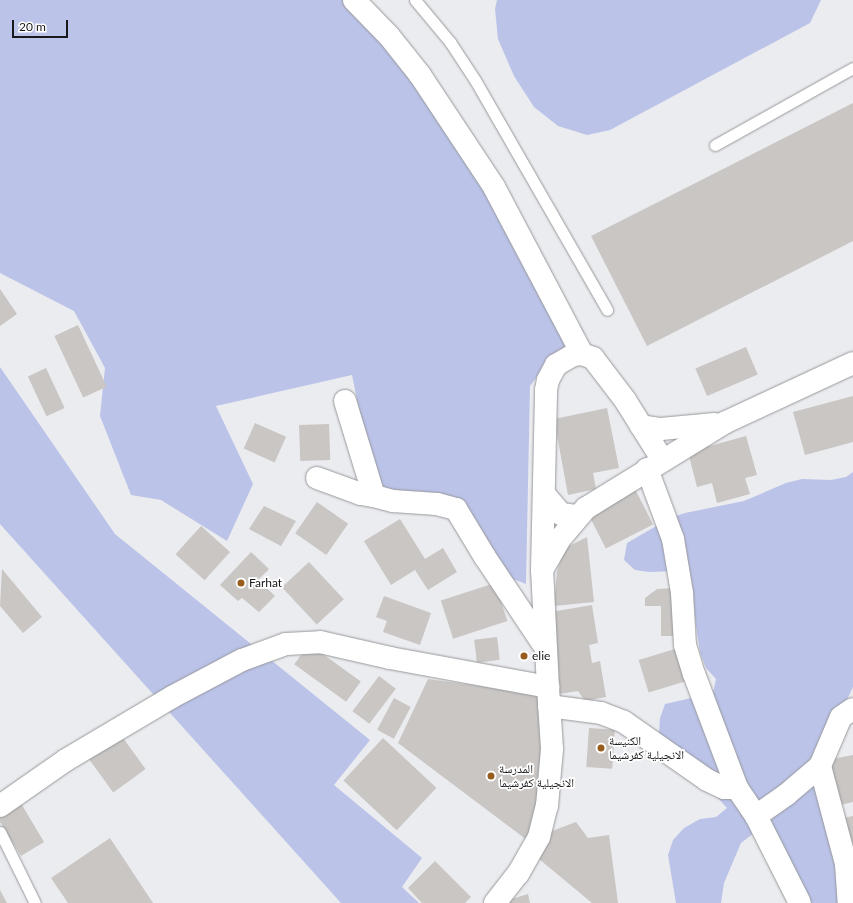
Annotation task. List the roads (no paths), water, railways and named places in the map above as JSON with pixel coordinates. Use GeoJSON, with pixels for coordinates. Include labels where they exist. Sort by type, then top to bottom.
{"type":"FeatureCollection","features":[{"type":"Feature","properties":{"kind":"street"},"geometry":{"type":"LineString","coordinates":[[354,0],[389,36],[420,75],[494,187],[582,354]]}},
{"type":"Feature","properties":{"kind":"street"},"geometry":{"type":"LineString","coordinates":[[495,903],[518,874],[540,837],[548,806],[552,749],[545,647],[542,570],[548,380],[556,365],[564,359],[582,354],[593,358],[642,426],[654,464],[673,539],[682,593],[685,645],[737,788],[756,816],[800,903]]}},
{"type":"Feature","properties":{"kind":"street"},"geometry":{"type":"LineString","coordinates":[[542,570],[559,540],[586,508],[654,464],[724,422],[853,363]]}},
{"type":"Feature","properties":{"kind":"street"},"geometry":{"type":"LineString","coordinates":[[345,401],[374,496]]}},
{"type":"Feature","properties":{"kind":"street"},"geometry":{"type":"LineString","coordinates":[[642,426],[662,429],[724,422]]}},
{"type":"Feature","properties":{"kind":"street"},"geometry":{"type":"LineString","coordinates":[[317,478],[361,494],[393,501],[437,504],[456,509],[485,557],[545,647]]}},
{"type":"Feature","properties":{"kind":"street"},"geometry":{"type":"LineString","coordinates":[[545,495],[561,514],[578,516]]}},
{"type":"Feature","properties":{"kind":"street"},"geometry":{"type":"LineString","coordinates":[[0,806],[66,760],[172,697],[242,660],[286,644],[320,642],[548,697],[617,719],[648,737],[685,767],[707,780],[724,788],[737,788]]}},
{"type":"Feature","properties":{"kind":"street"},"geometry":{"type":"LineString","coordinates":[[756,816],[786,795],[820,766],[842,717],[853,709]]}},
{"type":"Feature","properties":{"kind":"street"},"geometry":{"type":"LineString","coordinates":[[820,766],[846,864],[849,903]]}},
{"type":"Feature","properties":{"kind":"lane"},"geometry":{"type":"LineString","coordinates":[[415,0],[450,42],[475,80],[607,310]]}},
{"type":"Feature","properties":{"kind":"lane"},"geometry":{"type":"LineString","coordinates":[[715,145],[853,68]]}},
{"type":"Feature","properties":{"kind":"lane"},"geometry":{"type":"LineString","coordinates":[[0,832],[34,903]]}},
{"type":"Feature","properties":{"kind":"place","name":"Farhat"},"geometry":{"type":"Point","coordinates":[241,583]}},
{"type":"Feature","properties":{"kind":"place","name":"elie"},"geometry":{"type":"Point","coordinates":[524,656]}},
{"type":"Feature","properties":{"kind":"place","name":"الكنيسة الانجيلية كفرشيما"},"geometry":{"type":"Point","coordinates":[601,748]}},
{"type":"Feature","properties":{"kind":"place","name":"المدرسة الانجيلية كفرشيما"},"geometry":{"type":"Point","coordinates":[491,776]}}]}
